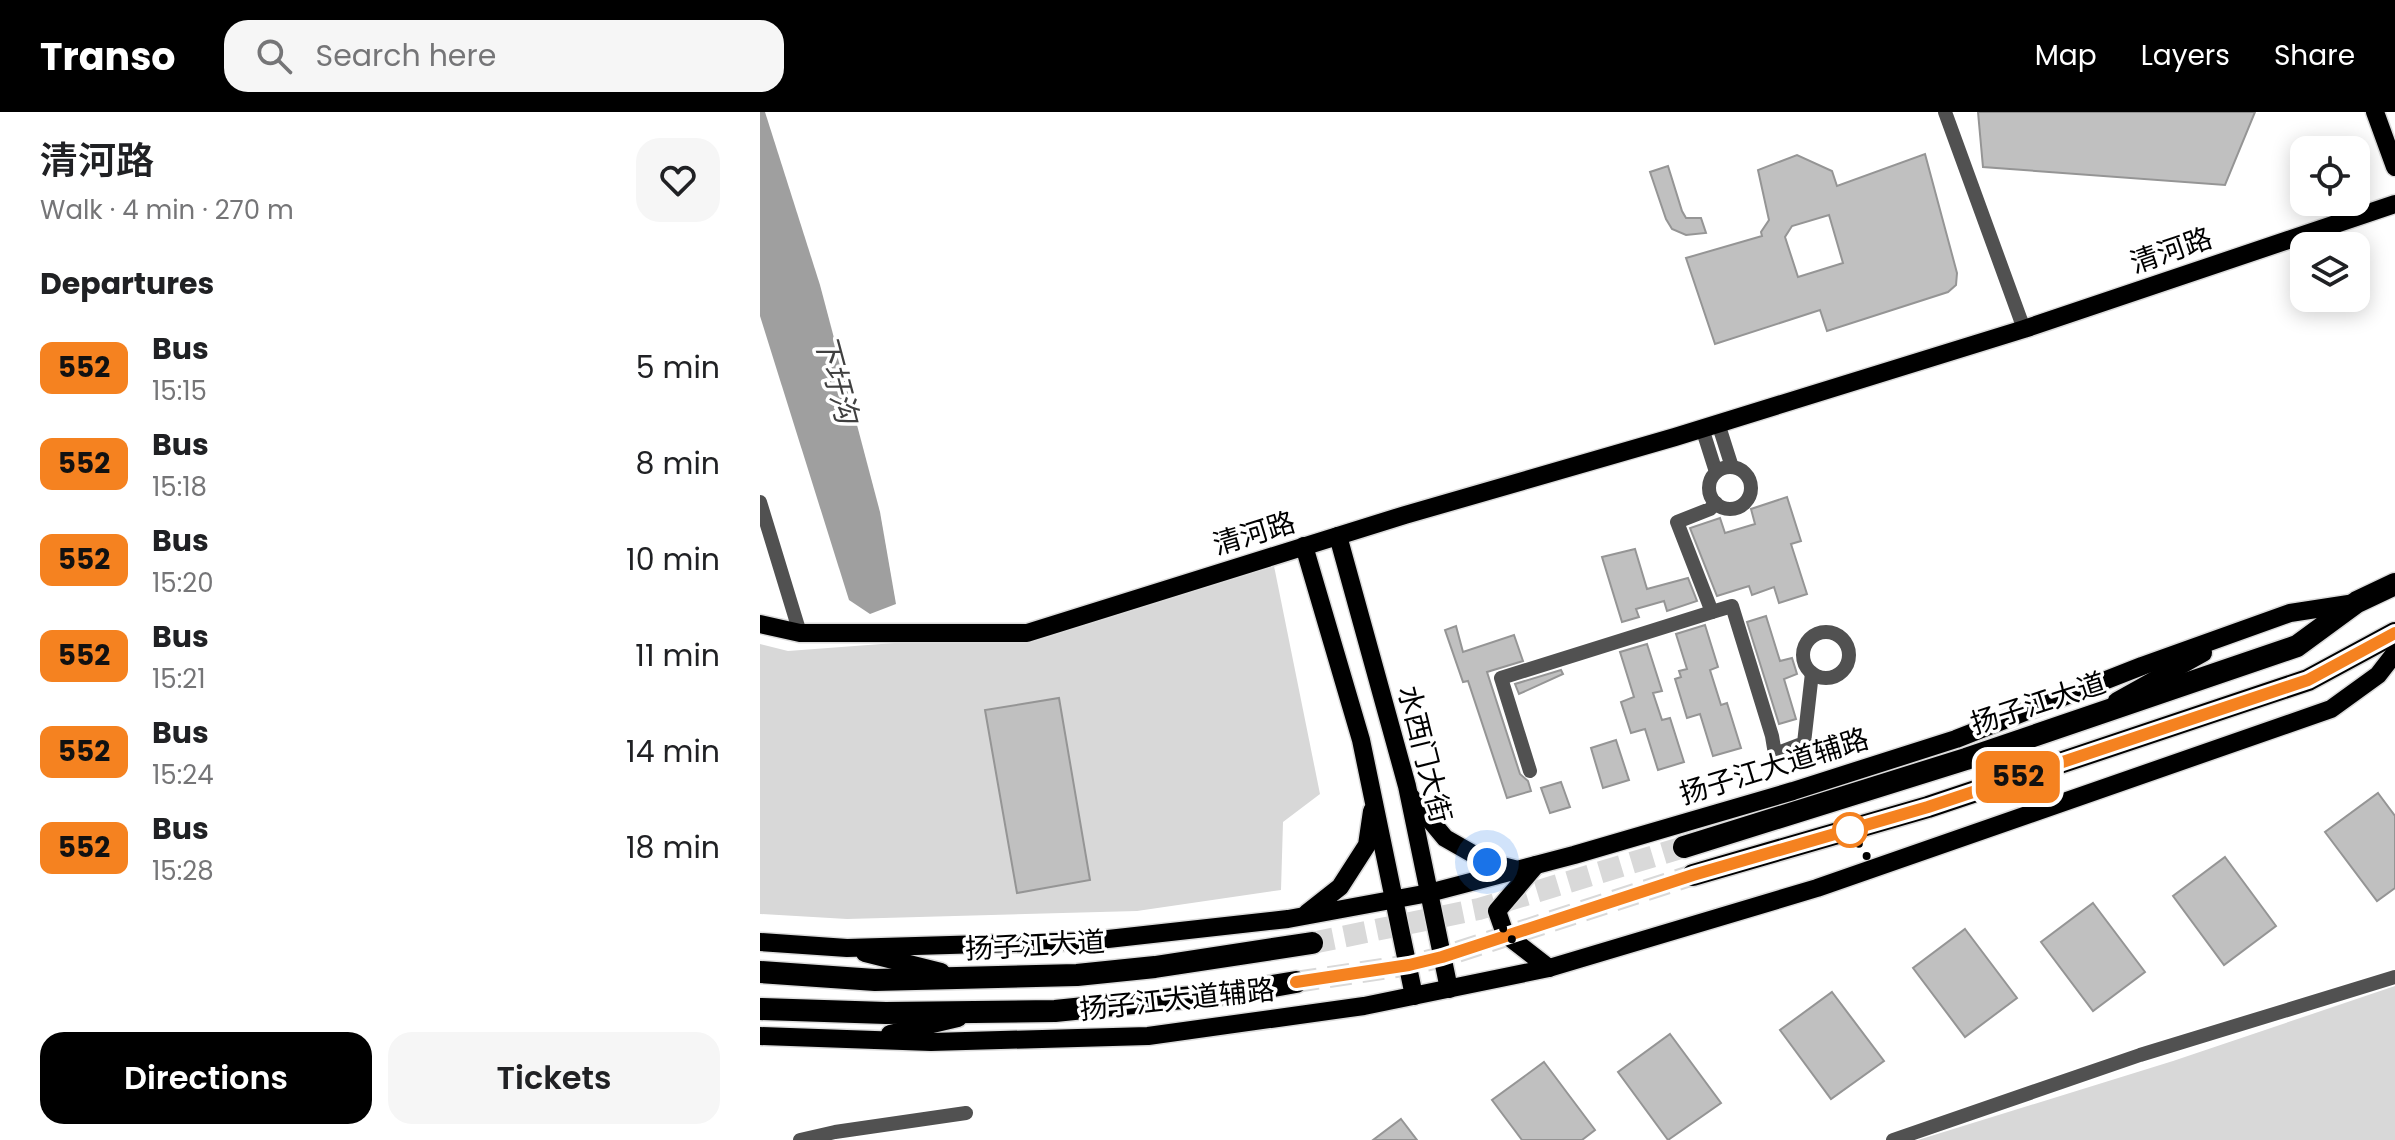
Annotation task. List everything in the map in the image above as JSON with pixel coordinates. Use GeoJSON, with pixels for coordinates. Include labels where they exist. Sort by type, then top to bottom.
{"type":"FeatureCollection","features":[{"type":"Feature","properties":{"kind":"highway","name":"扬子江大道"},"geometry":{"type":"LineString","coordinates":[[1684,847],[1845,798],[2297,646],[2357,602],[2395,584]]}},
{"type":"Feature","properties":{"kind":"highway"},"geometry":{"type":"LineString","coordinates":[[1693,875],[1928,807],[2308,680],[2395,633]]}},
{"type":"Feature","properties":{"kind":"highway","name":"扬子江大道"},"geometry":{"type":"LineString","coordinates":[[760,972],[875,980],[1092,974],[1312,943]]}},
{"type":"Feature","properties":{"kind":"highway"},"geometry":{"type":"LineString","coordinates":[[760,1009],[886,1013],[1069,1010],[1232,993],[1296,982]]}},
{"type":"Feature","properties":{"kind":"main road"},"geometry":{"type":"LineString","coordinates":[[2375,112],[2395,167]]}},
{"type":"Feature","properties":{"kind":"main road","name":"清河路"},"geometry":{"type":"LineString","coordinates":[[760,624],[800,633],[1027,633],[1304,546],[2024,329],[2395,204]]}},
{"type":"Feature","properties":{"kind":"main road","name":"水西门大街"},"geometry":{"type":"LineString","coordinates":[[1338,536],[1409,795],[1449,989]]}},
{"type":"Feature","properties":{"kind":"main road","name":"水西门大街"},"geometry":{"type":"LineString","coordinates":[[1304,546],[1361,740],[1414,996]]}},
{"type":"Feature","properties":{"kind":"main road","name":"扬子江大道辅路"},"geometry":{"type":"LineString","coordinates":[[760,942],[847,948],[1090,941],[1303,917],[1429,893],[1779,796],[1956,739],[2142,666],[2290,613],[2357,602]]}},
{"type":"Feature","properties":{"kind":"main road"},"geometry":{"type":"LineString","coordinates":[[2095,715],[2141,686],[2192,661],[2232,634]]}},
{"type":"Feature","properties":{"kind":"main road","name":"扬子江大道辅路"},"geometry":{"type":"LineString","coordinates":[[760,1036],[931,1042],[1148,1036],[1364,1006],[1549,968],[1817,888],[2331,709],[2378,675],[2395,653]]}},
{"type":"Feature","properties":{"kind":"main road"},"geometry":{"type":"LineString","coordinates":[[1409,795],[1445,838],[1487,862],[1517,870]]}},
{"type":"Feature","properties":{"kind":"main road"},"geometry":{"type":"LineString","coordinates":[[1303,917],[1340,887],[1367,845],[1374,800]]}},
{"type":"Feature","properties":{"kind":"main road"},"geometry":{"type":"LineString","coordinates":[[1536,865],[1497,911],[1505,934],[1549,968]]}},
{"type":"Feature","properties":{"kind":"main road"},"geometry":{"type":"LineString","coordinates":[[847,948],[908,966],[975,978]]}},
{"type":"Feature","properties":{"kind":"main road"},"geometry":{"type":"LineString","coordinates":[[863,1040],[984,1012]]}},
{"type":"Feature","properties":{"kind":"street"},"geometry":{"type":"LineString","coordinates":[[1945,112],[2024,329]]}},
{"type":"Feature","properties":{"kind":"street"},"geometry":{"type":"LineString","coordinates":[[1710,426],[1732,467],[1745,474],[1750,486],[1750,493],[1736,508],[1722,507],[1712,498],[1709,484],[1716,472],[1710,426]]}},
{"type":"Feature","properties":{"kind":"street"},"geometry":{"type":"LineString","coordinates":[[1716,472],[1732,467]]}},
{"type":"Feature","properties":{"kind":"street"},"geometry":{"type":"LineString","coordinates":[[760,502],[800,633]]}},
{"type":"Feature","properties":{"kind":"street"},"geometry":{"type":"LineString","coordinates":[[1712,612],[1677,522],[1710,509],[1716,503]]}},
{"type":"Feature","properties":{"kind":"street"},"geometry":{"type":"LineString","coordinates":[[1530,771],[1501,678],[1732,606],[1775,754],[1804,743],[1812,673]]}},
{"type":"Feature","properties":{"kind":"street"},"geometry":{"type":"LineString","coordinates":[[1893,1140],[2140,1055],[2395,977]]}},
{"type":"Feature","properties":{"kind":"street"},"geometry":{"type":"LineString","coordinates":[[800,1140],[966,1113]]}},
{"type":"Feature","properties":{"kind":"shaded area"},"geometry":{"type":"Polygon","coordinates":[[[1272,556],[1320,794],[1283,822],[1281,890],[1137,911],[847,919],[760,914],[760,644],[788,651],[1027,633],[1272,556]]]}},
{"type":"Feature","properties":{"kind":"shaded area"},"geometry":{"type":"Polygon","coordinates":[[[2395,986],[2395,1140],[1918,1140],[2173,1061],[2395,986]]]}},
{"type":"Feature","properties":{"kind":"water","name":"下圩沟"},"geometry":{"type":"Polygon","coordinates":[[[760,112],[765,112],[820,285],[880,512],[896,604],[870,614],[849,600],[760,316],[760,112]]]}},
{"type":"Feature","properties":{"kind":"building"},"geometry":{"type":"Polygon","coordinates":[[[1978,112],[2255,112],[2225,185],[1983,167],[1978,112]]]}},
{"type":"Feature","properties":{"kind":"building"},"geometry":{"type":"Polygon","coordinates":[[[1925,154],[1957,273],[1956,285],[1948,292],[1827,331],[1820,310],[1715,344],[1686,258],[1762,236],[1761,232],[1769,220],[1758,170],[1797,155],[1832,171],[1837,186],[1925,154]],[[1829,215],[1792,226],[1785,237],[1798,277],[1843,263],[1829,215]]]}},
{"type":"Feature","properties":{"kind":"building"},"geometry":{"type":"Polygon","coordinates":[[[1668,166],[1682,211],[1686,218],[1701,218],[1706,233],[1686,235],[1672,229],[1666,219],[1650,172],[1668,166]]]}},
{"type":"Feature","properties":{"kind":"building"},"geometry":{"type":"Polygon","coordinates":[[[1787,497],[1801,541],[1791,544],[1807,594],[1779,603],[1774,587],[1752,595],[1749,586],[1717,596],[1690,528],[1720,518],[1725,533],[1755,524],[1751,509],[1787,497]]]}},
{"type":"Feature","properties":{"kind":"building"},"geometry":{"type":"Polygon","coordinates":[[[1635,549],[1647,589],[1688,578],[1697,601],[1667,611],[1664,601],[1636,609],[1639,617],[1622,622],[1602,557],[1635,549]]]}},
{"type":"Feature","properties":{"kind":"building"},"geometry":{"type":"Polygon","coordinates":[[[1766,616],[1780,661],[1792,658],[1797,674],[1784,679],[1796,719],[1779,724],[1747,622],[1766,616]]]}},
{"type":"Feature","properties":{"kind":"building"},"geometry":{"type":"Polygon","coordinates":[[[1705,625],[1718,667],[1710,670],[1721,705],[1727,703],[1741,748],[1713,756],[1700,714],[1687,718],[1675,679],[1681,677],[1679,671],[1687,669],[1676,634],[1705,625]]]}},
{"type":"Feature","properties":{"kind":"building"},"geometry":{"type":"Polygon","coordinates":[[[1456,626],[1463,652],[1514,635],[1523,661],[1487,672],[1520,774],[1528,781],[1531,791],[1507,798],[1468,681],[1463,682],[1445,630],[1456,626]]]}},
{"type":"Feature","properties":{"kind":"building"},"geometry":{"type":"Polygon","coordinates":[[[1647,644],[1662,691],[1653,693],[1662,720],[1670,718],[1684,762],[1658,770],[1645,729],[1631,733],[1621,702],[1634,697],[1620,652],[1647,644]]]}},
{"type":"Feature","properties":{"kind":"building"},"geometry":{"type":"Polygon","coordinates":[[[1561,670],[1563,674],[1519,694],[1515,684],[1561,670]]]}},
{"type":"Feature","properties":{"kind":"building"},"geometry":{"type":"Polygon","coordinates":[[[1059,698],[1090,880],[1017,893],[985,710],[1059,698]]]}},
{"type":"Feature","properties":{"kind":"building"},"geometry":{"type":"Polygon","coordinates":[[[1616,740],[1629,780],[1603,788],[1591,748],[1616,740]]]}},
{"type":"Feature","properties":{"kind":"building"},"geometry":{"type":"Polygon","coordinates":[[[1561,782],[1570,807],[1550,813],[1541,788],[1561,782]]]}},
{"type":"Feature","properties":{"kind":"building"},"geometry":{"type":"Polygon","coordinates":[[[2378,793],[2395,816],[2395,888],[2377,901],[2325,832],[2378,793]]]}},
{"type":"Feature","properties":{"kind":"building"},"geometry":{"type":"Polygon","coordinates":[[[2225,857],[2276,926],[2224,965],[2173,896],[2225,857]]]}},
{"type":"Feature","properties":{"kind":"building"},"geometry":{"type":"Polygon","coordinates":[[[2093,903],[2145,972],[2093,1011],[2041,942],[2093,903]]]}},
{"type":"Feature","properties":{"kind":"building"},"geometry":{"type":"Polygon","coordinates":[[[1965,929],[2017,998],[1965,1037],[1913,968],[1965,929]]]}},
{"type":"Feature","properties":{"kind":"building"},"geometry":{"type":"Polygon","coordinates":[[[1832,992],[1884,1061],[1831,1099],[1780,1030],[1832,992]]]}},
{"type":"Feature","properties":{"kind":"building"},"geometry":{"type":"Polygon","coordinates":[[[1670,1034],[1721,1103],[1668,1140],[1618,1072],[1670,1034]]]}},
{"type":"Feature","properties":{"kind":"building"},"geometry":{"type":"Polygon","coordinates":[[[1544,1062],[1595,1130],[1582,1140],[1522,1140],[1492,1100],[1544,1062]]]}},
{"type":"Feature","properties":{"kind":"building"},"geometry":{"type":"Polygon","coordinates":[[[1401,1119],[1417,1140],[1373,1140],[1401,1119]]]}},
{"type":"Feature","properties":{"kind":"tunnel"},"geometry":{"type":"LineString","coordinates":[[1312,943],[1479,909],[1684,847]]}},
{"type":"Feature","properties":{"kind":"tunnel"},"geometry":{"type":"LineString","coordinates":[[1296,982],[1442,957],[1693,875]]}},
{"type":"Feature","properties":{"kind":"bus line","name":"552"},"geometry":{"type":"LineString","coordinates":[[1296,982],[1442,957],[1693,875],[1928,807],[2308,680],[2395,633]]}},
{"type":"Feature","properties":{"kind":"route"},"geometry":{"type":"LineString","coordinates":[[1487,862],[1517,870],[1536,865],[1497,911],[1505,934],[1549,968],[1875,869],[1850,830]]}}]}
